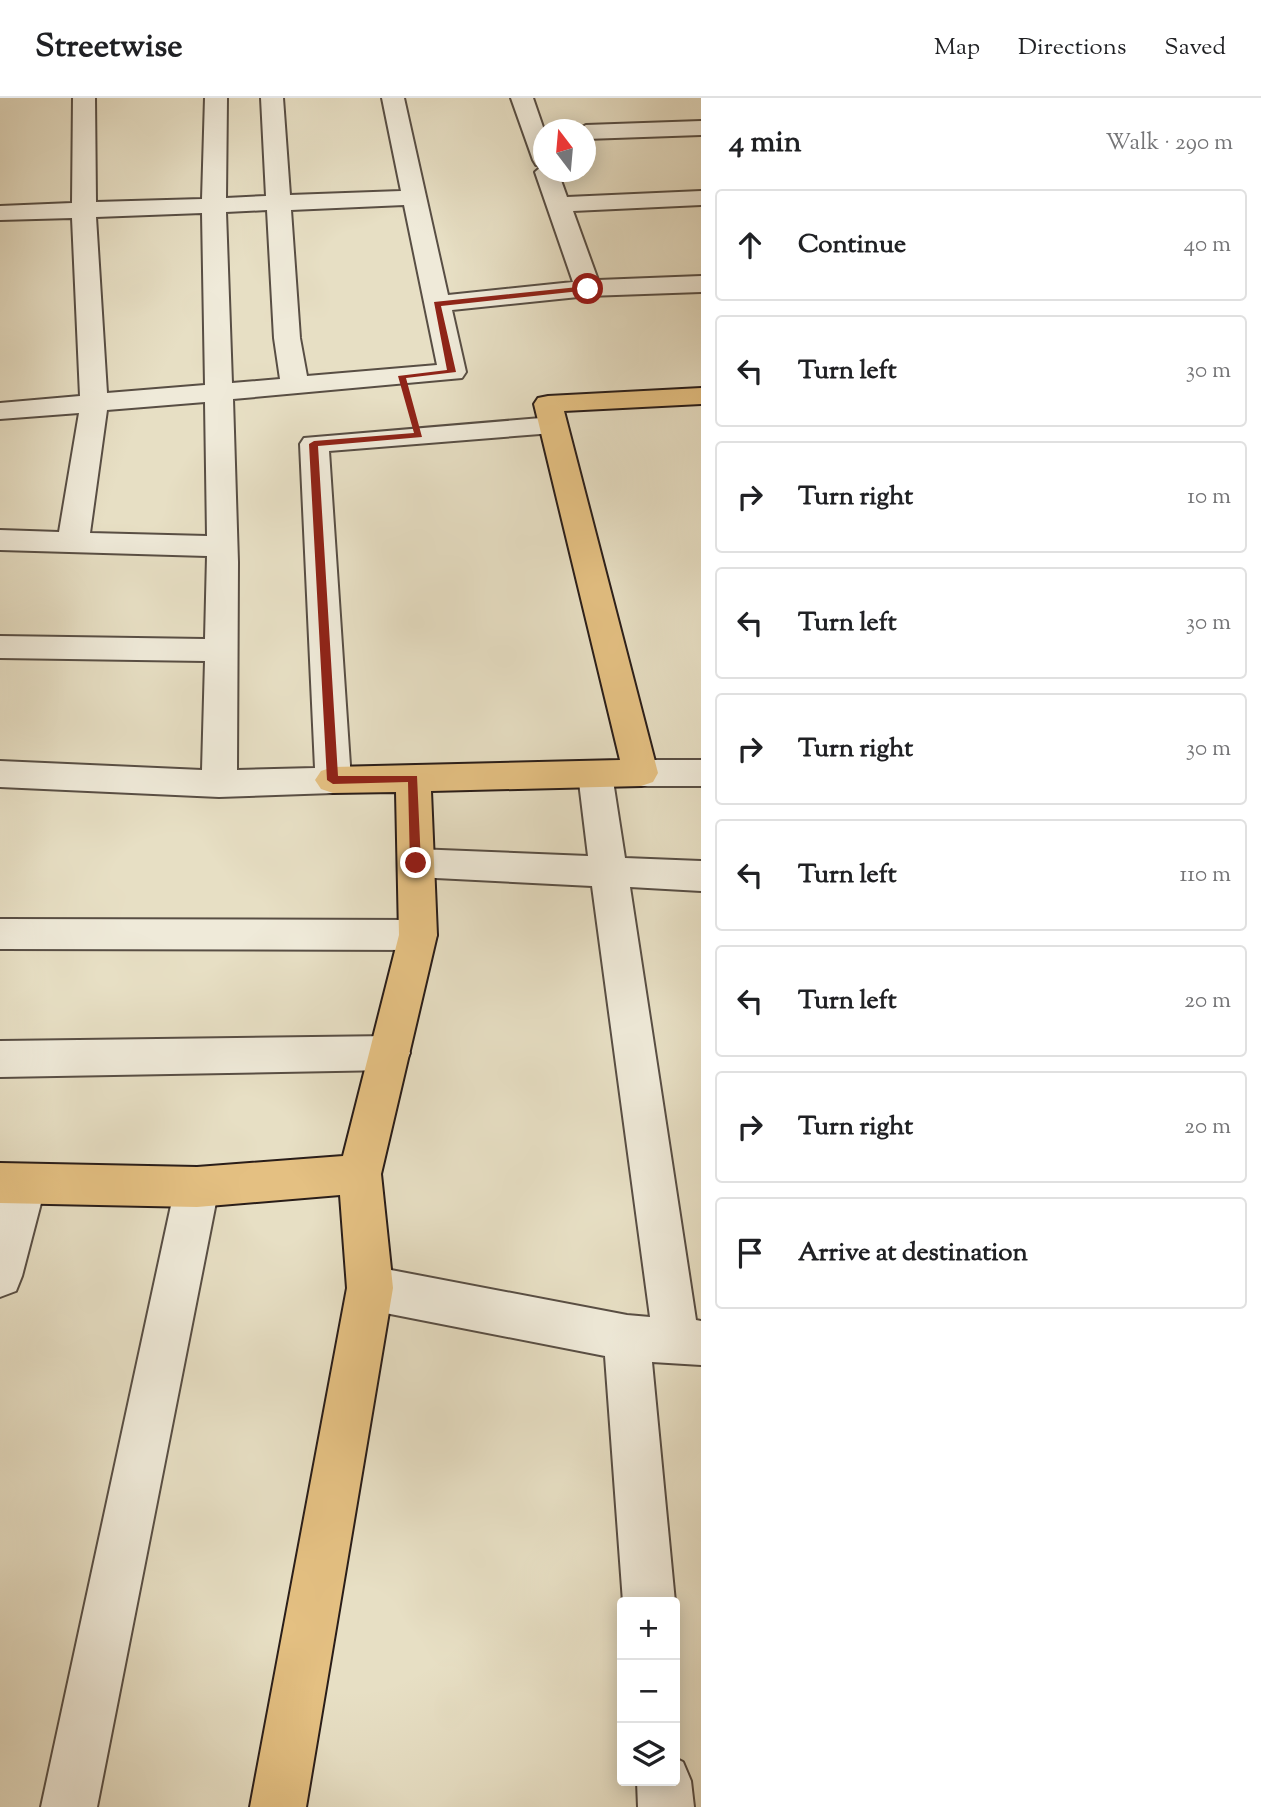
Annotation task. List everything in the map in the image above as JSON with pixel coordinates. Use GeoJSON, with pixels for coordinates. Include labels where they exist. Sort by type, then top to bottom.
{"type":"FeatureCollection","features":[{"type":"Feature","properties":{"kind":"main road"},"geometry":{"type":"LineString","coordinates":[[333,780],[641,773],[548,404],[701,396]]}},
{"type":"Feature","properties":{"kind":"main road"},"geometry":{"type":"LineString","coordinates":[[278,1807],[370,1288],[360,1174],[418,935],[413,778]]}},
{"type":"Feature","properties":{"kind":"main road"},"geometry":{"type":"LineString","coordinates":[[12,1183],[197,1187],[360,1174]]}},
{"type":"Feature","properties":{"kind":"street"},"geometry":{"type":"LineString","coordinates":[[74,542],[94,403],[84,211],[84,98]]}},
{"type":"Feature","properties":{"kind":"street"},"geometry":{"type":"LineString","coordinates":[[216,98],[214,205],[222,546],[219,784]]}},
{"type":"Feature","properties":{"kind":"street"},"geometry":{"type":"LineString","coordinates":[[271,98],[287,338],[295,384]]}},
{"type":"Feature","properties":{"kind":"street"},"geometry":{"type":"LineString","coordinates":[[0,774],[219,784],[333,780],[314,444],[411,406],[452,372],[393,98]]}},
{"type":"Feature","properties":{"kind":"street"},"geometry":{"type":"LineString","coordinates":[[522,98],[533,121]]}},
{"type":"Feature","properties":{"kind":"street"},"geometry":{"type":"LineString","coordinates":[[596,132],[701,128]]}},
{"type":"Feature","properties":{"kind":"street"},"geometry":{"type":"LineString","coordinates":[[551,182],[588,289]]}},
{"type":"Feature","properties":{"kind":"street"},"geometry":{"type":"LineString","coordinates":[[0,213],[414,198]]}},
{"type":"Feature","properties":{"kind":"street"},"geometry":{"type":"LineString","coordinates":[[559,204],[701,198]]}},
{"type":"Feature","properties":{"kind":"street"},"geometry":{"type":"LineString","coordinates":[[436,304],[588,289],[701,284]]}},
{"type":"Feature","properties":{"kind":"street"},"geometry":{"type":"LineString","coordinates":[[0,411],[295,384],[411,406],[553,425]]}},
{"type":"Feature","properties":{"kind":"street"},"geometry":{"type":"LineString","coordinates":[[0,540],[222,546]]}},
{"type":"Feature","properties":{"kind":"street"},"geometry":{"type":"LineString","coordinates":[[0,647],[221,650]]}},
{"type":"Feature","properties":{"kind":"street"},"geometry":{"type":"LineString","coordinates":[[641,773],[701,773]]}},
{"type":"Feature","properties":{"kind":"street"},"geometry":{"type":"LineString","coordinates":[[370,1288],[627,1338],[688,1342],[595,774]]}},
{"type":"Feature","properties":{"kind":"street"},"geometry":{"type":"LineString","coordinates":[[416,863],[701,876]]}},
{"type":"Feature","properties":{"kind":"street"},"geometry":{"type":"LineString","coordinates":[[0,934],[418,935]]}},
{"type":"Feature","properties":{"kind":"street"},"geometry":{"type":"LineString","coordinates":[[0,1059],[390,1053]]}},
{"type":"Feature","properties":{"kind":"street"},"geometry":{"type":"LineString","coordinates":[[0,1276],[12,1183]]}},
{"type":"Feature","properties":{"kind":"street"},"geometry":{"type":"LineString","coordinates":[[69,1807],[197,1187]]}},
{"type":"Feature","properties":{"kind":"street"},"geometry":{"type":"LineString","coordinates":[[627,1338],[649,1597]]}},
{"type":"Feature","properties":{"kind":"street"},"geometry":{"type":"LineString","coordinates":[[664,1786],[666,1807]]}},
{"type":"Feature","properties":{"kind":"route"},"geometry":{"type":"LineString","coordinates":[[416,863],[413,778],[333,780],[314,444],[419,435],[402,376],[452,372],[436,304],[588,289]]}}]}
